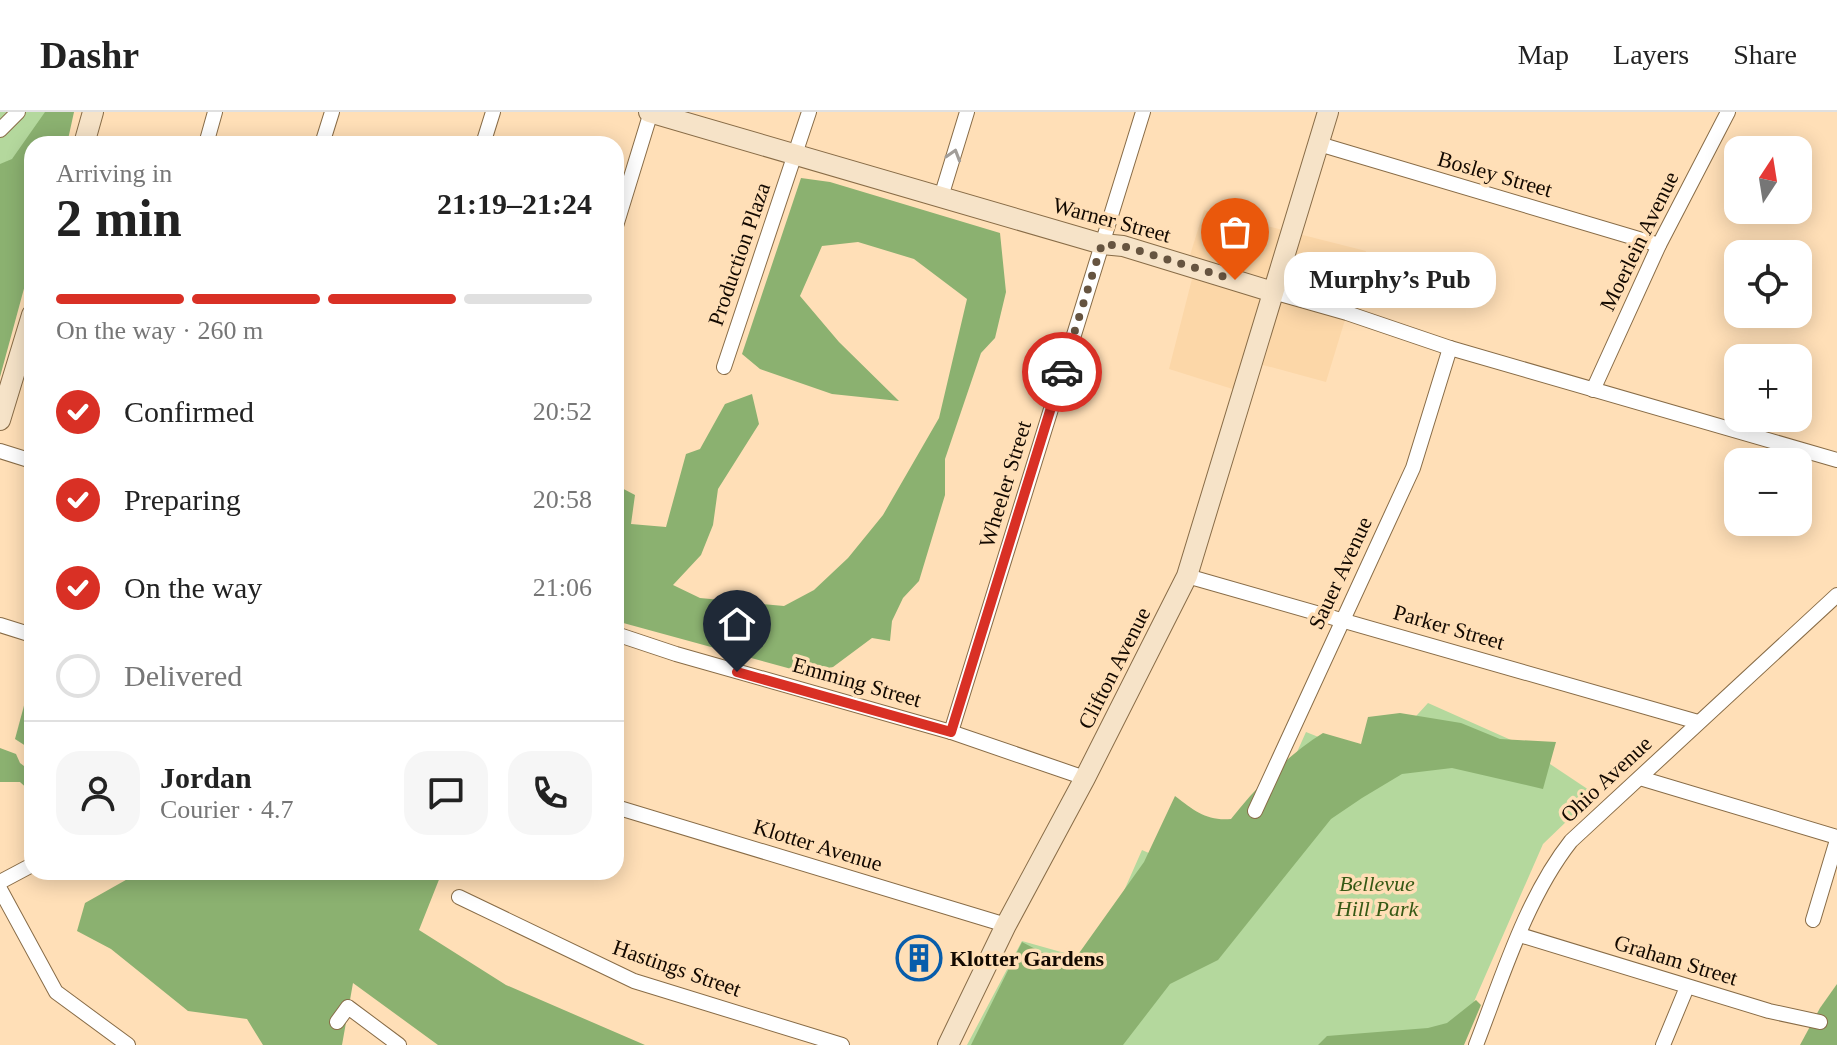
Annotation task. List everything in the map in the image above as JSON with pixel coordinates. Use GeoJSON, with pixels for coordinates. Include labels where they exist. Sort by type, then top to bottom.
{"type":"FeatureCollection","features":[{"type":"Feature","properties":{"kind":"main road"},"geometry":{"type":"LineString","coordinates":[[86,136],[93,112]]}},
{"type":"Feature","properties":{"kind":"main road","name":"Warner Street"},"geometry":{"type":"LineString","coordinates":[[650,112],[1273,292]]}},
{"type":"Feature","properties":{"kind":"main road","name":"Clifton Avenue"},"geometry":{"type":"LineString","coordinates":[[948,1045],[1006,925],[1085,778],[1187,576],[1328,112]]}},
{"type":"Feature","properties":{"kind":"main road"},"geometry":{"type":"LineString","coordinates":[[0,420],[24,341]]}},
{"type":"Feature","properties":{"kind":"street"},"geometry":{"type":"LineString","coordinates":[[0,130],[18,112]]}},
{"type":"Feature","properties":{"kind":"street"},"geometry":{"type":"LineString","coordinates":[[208,136],[215,112]]}},
{"type":"Feature","properties":{"kind":"street"},"geometry":{"type":"LineString","coordinates":[[324,136],[332,112]]}},
{"type":"Feature","properties":{"kind":"street"},"geometry":{"type":"LineString","coordinates":[[486,136],[493,112]]}},
{"type":"Feature","properties":{"kind":"street"},"geometry":{"type":"LineString","coordinates":[[624,199],[650,112]]}},
{"type":"Feature","properties":{"kind":"street","name":"Production Plaza"},"geometry":{"type":"LineString","coordinates":[[724,367],[809,112]]}},
{"type":"Feature","properties":{"kind":"street"},"geometry":{"type":"LineString","coordinates":[[941,197],[967,112]]}},
{"type":"Feature","properties":{"kind":"street","name":"Wheeler Street"},"geometry":{"type":"LineString","coordinates":[[951,732],[1143,112]]}},
{"type":"Feature","properties":{"kind":"street","name":"Moerlein Avenue"},"geometry":{"type":"LineString","coordinates":[[1593,390],[1659,245],[1728,112]]}},
{"type":"Feature","properties":{"kind":"street","name":"Bosley Street"},"geometry":{"type":"LineString","coordinates":[[1319,144],[1659,245]]}},
{"type":"Feature","properties":{"kind":"street","name":"Warner Street"},"geometry":{"type":"LineString","coordinates":[[1273,292],[1450,348],[1837,460]]}},
{"type":"Feature","properties":{"kind":"street","name":"Sauer Avenue"},"geometry":{"type":"LineString","coordinates":[[1255,811],[1413,468],[1450,348]]}},
{"type":"Feature","properties":{"kind":"street"},"geometry":{"type":"LineString","coordinates":[[0,451],[24,458]]}},
{"type":"Feature","properties":{"kind":"street","name":"Parker Street"},"geometry":{"type":"LineString","coordinates":[[1187,576],[1698,722]]}},
{"type":"Feature","properties":{"kind":"street","name":"Ohio Avenue"},"geometry":{"type":"LineString","coordinates":[[1476,1045],[1545,879],[1571,841],[1837,595]]}},
{"type":"Feature","properties":{"kind":"street"},"geometry":{"type":"LineString","coordinates":[[0,625],[24,632]]}},
{"type":"Feature","properties":{"kind":"street","name":"Emming Street"},"geometry":{"type":"LineString","coordinates":[[624,637],[951,732],[1085,778]]}},
{"type":"Feature","properties":{"kind":"street"},"geometry":{"type":"LineString","coordinates":[[1640,778],[1837,839],[1813,920]]}},
{"type":"Feature","properties":{"kind":"street","name":"Klotter Avenue"},"geometry":{"type":"LineString","coordinates":[[624,809],[1006,925]]}},
{"type":"Feature","properties":{"kind":"street"},"geometry":{"type":"LineString","coordinates":[[0,882],[24,869]]}},
{"type":"Feature","properties":{"kind":"street"},"geometry":{"type":"LineString","coordinates":[[0,889],[56,992],[128,1045]]}},
{"type":"Feature","properties":{"kind":"street","name":"Hastings Street"},"geometry":{"type":"LineString","coordinates":[[459,897],[634,981],[842,1045]]}},
{"type":"Feature","properties":{"kind":"street","name":"Graham Street"},"geometry":{"type":"LineString","coordinates":[[1520,935],[1769,1011],[1820,1022]]}},
{"type":"Feature","properties":{"kind":"street"},"geometry":{"type":"LineString","coordinates":[[1663,1045],[1687,987]]}},
{"type":"Feature","properties":{"kind":"street"},"geometry":{"type":"LineString","coordinates":[[337,1022],[348,1007],[399,1045]]}},
{"type":"Feature","properties":{"kind":"shaded area"},"geometry":{"type":"Polygon","coordinates":[[[1204,210],[1366,251],[1326,382],[1252,362],[1242,392],[1169,369],[1192,279],[1187,265],[1204,210]]]}},
{"type":"Feature","properties":{"kind":"green space"},"geometry":{"type":"Polygon","coordinates":[[[0,112],[70,112],[42,136],[24,136],[24,193],[0,339],[0,112]]]}},
{"type":"Feature","properties":{"kind":"green space"},"geometry":{"type":"Polygon","coordinates":[[[45,112],[74,112],[69,136],[28,136],[45,112]]]}},
{"type":"Feature","properties":{"kind":"green space"},"geometry":{"type":"Polygon","coordinates":[[[24,142],[24,288],[0,377],[0,164],[12,159],[24,142]]]}},
{"type":"Feature","properties":{"kind":"green space"},"geometry":{"type":"Polygon","coordinates":[[[801,178],[830,182],[1000,233],[1006,292],[995,338],[981,353],[945,459],[945,495],[919,581],[903,598],[892,621],[890,641],[872,638],[833,667],[806,673],[624,623],[624,489],[635,495],[631,524],[666,527],[686,454],[700,449],[725,404],[752,394],[759,424],[718,489],[713,525],[701,555],[673,585],[700,598],[784,606],[814,590],[848,558],[883,515],[939,418],[967,299],[914,259],[858,242],[822,246],[800,296],[839,342],[899,401],[832,394],[760,369],[742,354],[801,178]]]}},
{"type":"Feature","properties":{"kind":"green space","name":"Bellevue Hill Park"},"geometry":{"type":"Polygon","coordinates":[[[1428,703],[1520,744],[1595,794],[1543,844],[1455,1045],[967,1045],[1022,941],[1093,961],[1142,850],[1236,888],[1306,732],[1376,760],[1428,703]]]}},
{"type":"Feature","properties":{"kind":"green space"},"geometry":{"type":"Polygon","coordinates":[[[24,706],[24,745],[15,739],[24,706]]]}},
{"type":"Feature","properties":{"kind":"green space"},"geometry":{"type":"Polygon","coordinates":[[[1400,713],[1461,723],[1500,739],[1556,742],[1543,789],[1452,768],[1402,774],[1331,819],[1218,960],[1170,984],[1123,1045],[971,1045],[1022,942],[1072,963],[1144,862],[1175,796],[1208,817],[1231,819],[1273,772],[1323,733],[1361,744],[1368,717],[1400,713]]]}},
{"type":"Feature","properties":{"kind":"green space"},"geometry":{"type":"Polygon","coordinates":[[[0,748],[16,754],[24,766],[24,786],[20,782],[0,782],[0,748]]]}},
{"type":"Feature","properties":{"kind":"green space"},"geometry":{"type":"Polygon","coordinates":[[[126,880],[439,880],[419,930],[506,985],[645,1045],[438,1045],[353,983],[342,1045],[263,1045],[247,1019],[188,1011],[111,949],[77,931],[85,903],[126,880]]]}},
{"type":"Feature","properties":{"kind":"green space"},"geometry":{"type":"Polygon","coordinates":[[[1837,984],[1837,1045],[1800,1045],[1820,1008],[1837,984]]]}},
{"type":"Feature","properties":{"kind":"green space"},"geometry":{"type":"Polygon","coordinates":[[[1476,1000],[1481,1005],[1464,1045],[1318,1045],[1327,1036],[1428,1028],[1447,1023],[1476,1000]]]}},
{"type":"Feature","properties":{"kind":"way so far"},"geometry":{"type":"LineString","coordinates":[[1062,372],[1102,244],[1123,246],[1235,280]]}},
{"type":"Feature","properties":{"kind":"place","name":"Murphy’s Pub"},"geometry":{"type":"Point","coordinates":[1235,280]}},
{"type":"Feature","properties":{"kind":"place","name":"Klotter Gardens"},"geometry":{"type":"Point","coordinates":[919,958]}},
{"type":"Feature","properties":{"kind":"route"},"geometry":{"type":"LineString","coordinates":[[737,672],[951,732],[1062,372]]}}]}
